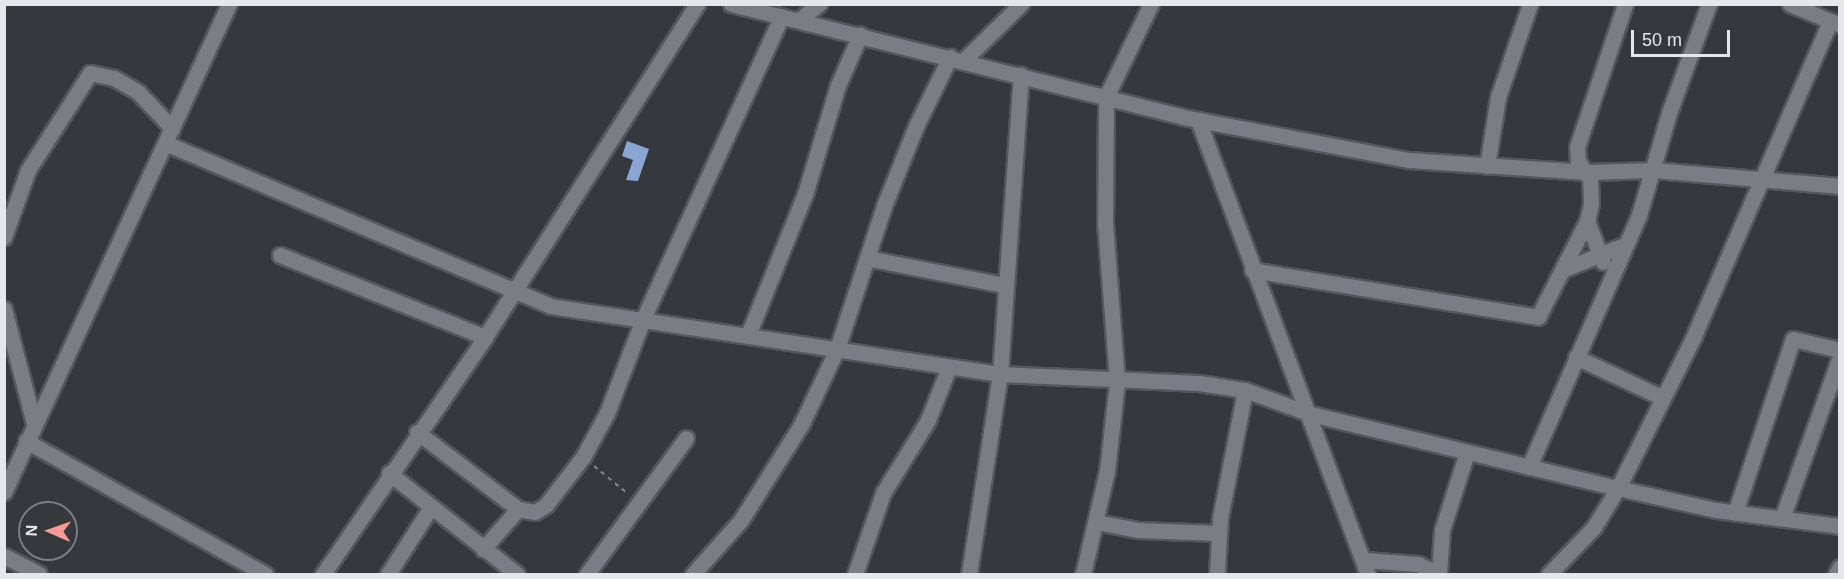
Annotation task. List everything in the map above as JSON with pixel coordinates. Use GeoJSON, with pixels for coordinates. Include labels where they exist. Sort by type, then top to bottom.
{"type":"FeatureCollection","features":[{"type":"Feature","properties":{"kind":"street"},"geometry":{"type":"LineString","coordinates":[[4,492],[229,4]]}},
{"type":"Feature","properties":{"kind":"street"},"geometry":{"type":"LineString","coordinates":[[323,574],[417,432],[485,337],[512,291],[697,4]]}},
{"type":"Feature","properties":{"kind":"street"},"geometry":{"type":"LineString","coordinates":[[731,4],[957,58],[1198,120],[1409,160],[1587,171],[1654,170],[1839,186]]}},
{"type":"Feature","properties":{"kind":"street"},"geometry":{"type":"LineString","coordinates":[[799,20],[819,4]]}},
{"type":"Feature","properties":{"kind":"street"},"geometry":{"type":"LineString","coordinates":[[693,574],[741,520],[777,467],[837,349],[867,258],[916,126],[957,58],[1021,4]]}},
{"type":"Feature","properties":{"kind":"street"},"geometry":{"type":"LineString","coordinates":[[1083,574],[1097,522],[1117,382],[1105,224],[1106,97],[1151,4]]}},
{"type":"Feature","properties":{"kind":"street"},"geometry":{"type":"LineString","coordinates":[[1487,166],[1498,97],[1530,4]]}},
{"type":"Feature","properties":{"kind":"street"},"geometry":{"type":"LineString","coordinates":[[1252,270],[1532,319],[1543,313],[1587,221],[1591,192],[1587,171],[1578,160],[1577,147],[1625,4]]}},
{"type":"Feature","properties":{"kind":"street"},"geometry":{"type":"LineString","coordinates":[[1529,467],[1654,170],[1670,110],[1709,4]]}},
{"type":"Feature","properties":{"kind":"street"},"geometry":{"type":"LineString","coordinates":[[1549,574],[1594,527],[1618,488],[1663,398],[1834,23],[1790,4]]}},
{"type":"Feature","properties":{"kind":"street"},"geometry":{"type":"LineString","coordinates":[[417,432],[518,509],[535,512],[546,505],[583,457],[607,413],[643,319],[782,16]]}},
{"type":"Feature","properties":{"kind":"street"},"geometry":{"type":"LineString","coordinates":[[748,335],[805,194],[834,95],[860,35]]}},
{"type":"Feature","properties":{"kind":"street"},"geometry":{"type":"LineString","coordinates":[[4,237],[28,170],[90,73],[114,78],[138,92],[172,128]]}},
{"type":"Feature","properties":{"kind":"street"},"geometry":{"type":"LineString","coordinates":[[969,574],[1000,374],[1003,285],[1020,75]]}},
{"type":"Feature","properties":{"kind":"street"},"geometry":{"type":"LineString","coordinates":[[1198,120],[1252,270],[1311,414],[1366,567],[1418,564],[1439,574],[1442,530],[1467,452]]}},
{"type":"Feature","properties":{"kind":"street"},"geometry":{"type":"LineString","coordinates":[[165,143],[550,306],[1000,374],[1117,382],[1199,383],[1245,390],[1311,414],[1618,488],[1735,513],[1839,525]]}},
{"type":"Feature","properties":{"kind":"street"},"geometry":{"type":"LineString","coordinates":[[1587,221],[1609,279]]}},
{"type":"Feature","properties":{"kind":"street"},"geometry":{"type":"LineString","coordinates":[[1562,270],[1624,245]]}},
{"type":"Feature","properties":{"kind":"street"},"geometry":{"type":"LineString","coordinates":[[280,255],[485,337]]}},
{"type":"Feature","properties":{"kind":"street"},"geometry":{"type":"LineString","coordinates":[[867,258],[1003,285]]}},
{"type":"Feature","properties":{"kind":"street"},"geometry":{"type":"LineString","coordinates":[[4,309],[34,423]]}},
{"type":"Feature","properties":{"kind":"street"},"geometry":{"type":"LineString","coordinates":[[1735,513],[1793,339],[1839,350]]}},
{"type":"Feature","properties":{"kind":"street"},"geometry":{"type":"LineString","coordinates":[[1576,357],[1663,398]]}},
{"type":"Feature","properties":{"kind":"street"},"geometry":{"type":"LineString","coordinates":[[1782,518],[1839,357]]}},
{"type":"Feature","properties":{"kind":"street"},"geometry":{"type":"LineString","coordinates":[[855,574],[883,493],[928,420],[949,367]]}},
{"type":"Feature","properties":{"kind":"street"},"geometry":{"type":"LineString","coordinates":[[1217,574],[1219,533],[1245,390]]}},
{"type":"Feature","properties":{"kind":"street"},"geometry":{"type":"LineString","coordinates":[[587,574],[641,505],[686,438]]}},
{"type":"Feature","properties":{"kind":"street"},"geometry":{"type":"LineString","coordinates":[[26,441],[265,574]]}},
{"type":"Feature","properties":{"kind":"street"},"geometry":{"type":"LineString","coordinates":[[389,473],[517,574]]}},
{"type":"Feature","properties":{"kind":"street"},"geometry":{"type":"LineString","coordinates":[[388,574],[430,507]]}},
{"type":"Feature","properties":{"kind":"street"},"geometry":{"type":"LineString","coordinates":[[483,549],[518,509]]}},
{"type":"Feature","properties":{"kind":"street"},"geometry":{"type":"LineString","coordinates":[[1097,522],[1138,530],[1219,533]]}},
{"type":"Feature","properties":{"kind":"street"},"geometry":{"type":"LineString","coordinates":[[4,556],[39,574]]}},
{"type":"Feature","properties":{"kind":"street"},"geometry":{"type":"LineString","coordinates":[[1836,574],[1839,567]]}},
{"type":"Feature","properties":{"kind":"path"},"geometry":{"type":"LineString","coordinates":[[583,457],[641,505]]}},
{"type":"Feature","properties":{"kind":"building"},"geometry":{"type":"Polygon","coordinates":[[[627,141],[649,149],[638,181],[626,180],[633,160],[622,156],[627,141]]]}}]}
